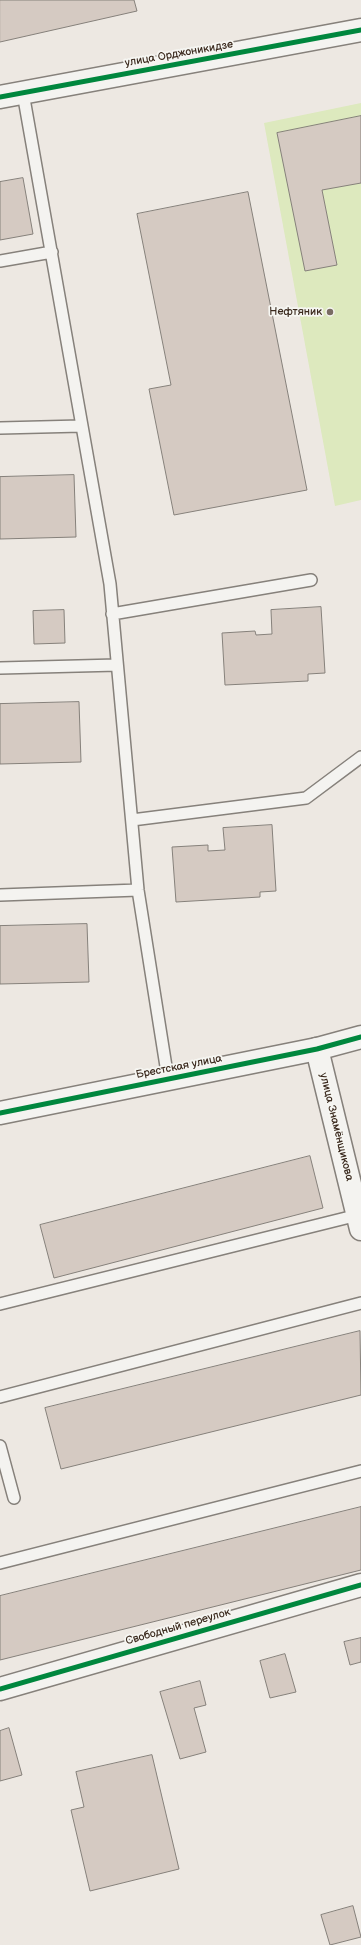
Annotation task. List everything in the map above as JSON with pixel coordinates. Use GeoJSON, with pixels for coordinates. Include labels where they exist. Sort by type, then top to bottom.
{"type":"FeatureCollection","features":[{"type":"Feature","properties":{"kind":"street","name":"улица Орджоникидзе"},"geometry":{"type":"LineString","coordinates":[[0,96],[361,30]]}},
{"type":"Feature","properties":{"kind":"street","name":"Брестская улица"},"geometry":{"type":"LineString","coordinates":[[0,1113],[317,1049],[361,1037]]}},
{"type":"Feature","properties":{"kind":"street","name":"улица Знамёнщикова"},"geometry":{"type":"LineString","coordinates":[[317,1049],[359,1222]]}},
{"type":"Feature","properties":{"kind":"street","name":"Свободный переулок"},"geometry":{"type":"LineString","coordinates":[[0,1689],[361,1585]]}},
{"type":"Feature","properties":{"kind":"lane"},"geometry":{"type":"LineString","coordinates":[[23,93],[110,584],[138,890],[168,1079]]}},
{"type":"Feature","properties":{"kind":"lane"},"geometry":{"type":"LineString","coordinates":[[0,261],[52,252]]}},
{"type":"Feature","properties":{"kind":"lane"},"geometry":{"type":"LineString","coordinates":[[0,428],[81,426]]}},
{"type":"Feature","properties":{"kind":"lane"},"geometry":{"type":"LineString","coordinates":[[112,614],[310,580]]}},
{"type":"Feature","properties":{"kind":"lane"},"geometry":{"type":"LineString","coordinates":[[0,668],[117,665]]}},
{"type":"Feature","properties":{"kind":"lane"},"geometry":{"type":"LineString","coordinates":[[132,820],[306,798],[361,757]]}},
{"type":"Feature","properties":{"kind":"lane"},"geometry":{"type":"LineString","coordinates":[[0,895],[138,890]]}},
{"type":"Feature","properties":{"kind":"lane"},"geometry":{"type":"LineString","coordinates":[[0,1304],[359,1222]]}},
{"type":"Feature","properties":{"kind":"lane"},"geometry":{"type":"LineString","coordinates":[[0,1397],[361,1303]]}},
{"type":"Feature","properties":{"kind":"lane"},"geometry":{"type":"LineString","coordinates":[[0,1446],[14,1498]]}},
{"type":"Feature","properties":{"kind":"lane"},"geometry":{"type":"LineString","coordinates":[[0,1563],[361,1471]]}},
{"type":"Feature","properties":{"kind":"green space","name":"Нефтяник"},"geometry":{"type":"Polygon","coordinates":[[[361,103],[361,500],[335,506],[264,123],[361,103]]]}},
{"type":"Feature","properties":{"kind":"building"},"geometry":{"type":"Polygon","coordinates":[[[0,0],[134,0],[137,11],[0,42],[0,0]]]}},
{"type":"Feature","properties":{"kind":"building"},"geometry":{"type":"Polygon","coordinates":[[[361,116],[361,183],[322,190],[337,265],[305,271],[277,133],[361,116]]]}},
{"type":"Feature","properties":{"kind":"building"},"geometry":{"type":"Polygon","coordinates":[[[23,178],[33,234],[0,240],[0,182],[23,178]]]}},
{"type":"Feature","properties":{"kind":"building"},"geometry":{"type":"Polygon","coordinates":[[[248,192],[307,490],[174,515],[149,389],[171,385],[137,214],[248,192]]]}},
{"type":"Feature","properties":{"kind":"building"},"geometry":{"type":"Polygon","coordinates":[[[74,475],[76,537],[0,539],[0,477],[74,475]]]}},
{"type":"Feature","properties":{"kind":"building"},"geometry":{"type":"Polygon","coordinates":[[[321,607],[325,673],[308,674],[308,681],[225,685],[222,633],[255,631],[256,635],[272,634],[271,610],[321,607]]]}},
{"type":"Feature","properties":{"kind":"building"},"geometry":{"type":"Polygon","coordinates":[[[64,610],[65,643],[34,644],[33,611],[64,610]]]}},
{"type":"Feature","properties":{"kind":"building"},"geometry":{"type":"Polygon","coordinates":[[[79,702],[81,762],[0,764],[0,704],[79,702]]]}},
{"type":"Feature","properties":{"kind":"building"},"geometry":{"type":"Polygon","coordinates":[[[272,825],[276,891],[260,892],[260,897],[176,902],[172,847],[208,845],[208,851],[225,850],[223,828],[272,825]]]}},
{"type":"Feature","properties":{"kind":"building"},"geometry":{"type":"Polygon","coordinates":[[[87,924],[89,982],[0,984],[0,926],[87,924]]]}},
{"type":"Feature","properties":{"kind":"building"},"geometry":{"type":"Polygon","coordinates":[[[310,1156],[323,1208],[54,1278],[40,1225],[310,1156]]]}},
{"type":"Feature","properties":{"kind":"building"},"geometry":{"type":"Polygon","coordinates":[[[360,1331],[361,1395],[61,1469],[45,1408],[360,1331]]]}},
{"type":"Feature","properties":{"kind":"building"},"geometry":{"type":"Polygon","coordinates":[[[361,1507],[361,1570],[0,1660],[0,1596],[361,1507]]]}},
{"type":"Feature","properties":{"kind":"building"},"geometry":{"type":"Polygon","coordinates":[[[361,1638],[361,1662],[350,1665],[344,1642],[361,1638]]]}},
{"type":"Feature","properties":{"kind":"building"},"geometry":{"type":"Polygon","coordinates":[[[285,1654],[296,1692],[270,1698],[260,1661],[285,1654]]]}},
{"type":"Feature","properties":{"kind":"building"},"geometry":{"type":"Polygon","coordinates":[[[200,1681],[206,1705],[194,1708],[206,1752],[180,1759],[160,1692],[200,1681]]]}},
{"type":"Feature","properties":{"kind":"building"},"geometry":{"type":"Polygon","coordinates":[[[9,1728],[22,1775],[0,1781],[0,1731],[9,1728]]]}},
{"type":"Feature","properties":{"kind":"building"},"geometry":{"type":"Polygon","coordinates":[[[152,1755],[179,1869],[90,1891],[71,1810],[84,1807],[76,1772],[152,1755]]]}},
{"type":"Feature","properties":{"kind":"building"},"geometry":{"type":"Polygon","coordinates":[[[353,1906],[361,1937],[330,1945],[321,1915],[353,1906]]]}},
{"type":"Feature","properties":{"kind":"cycle path"},"geometry":{"type":"LineString","coordinates":[[0,97],[361,30]]}},
{"type":"Feature","properties":{"kind":"cycle path"},"geometry":{"type":"LineString","coordinates":[[0,1113],[317,1049],[361,1037]]}},
{"type":"Feature","properties":{"kind":"cycle path"},"geometry":{"type":"LineString","coordinates":[[0,1689],[361,1585]]}},
{"type":"Feature","properties":{"kind":"place","name":"Нефтяник"},"geometry":{"type":"Point","coordinates":[330,312]}}]}
